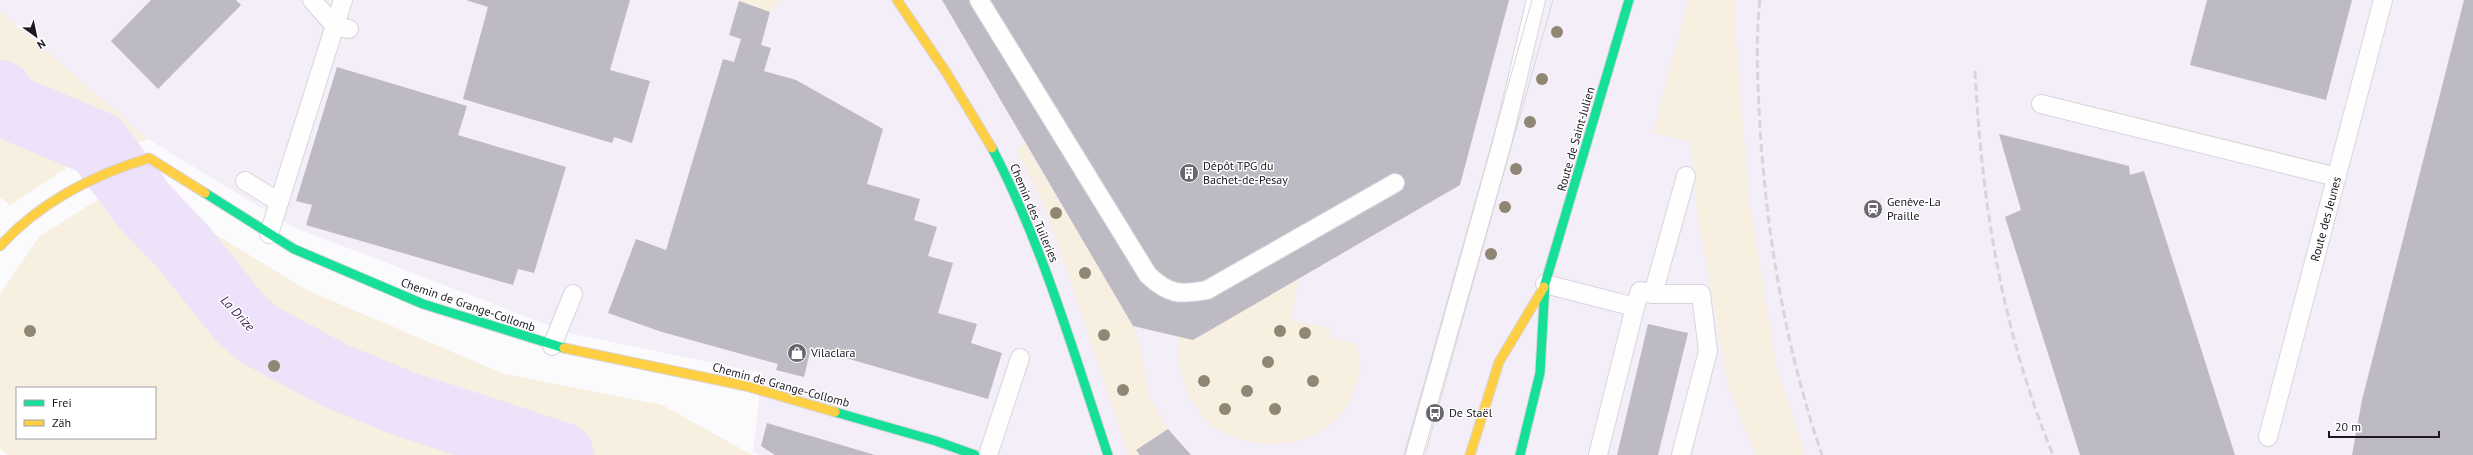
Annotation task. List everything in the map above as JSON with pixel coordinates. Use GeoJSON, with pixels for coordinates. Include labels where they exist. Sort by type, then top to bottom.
{"type":"FeatureCollection","features":[{"type":"Feature","properties":{"kind":"street","name":"Chemin des Tuileries"},"geometry":{"type":"LineString","coordinates":[[897,0],[958,87],[993,148],[1018,200],[1037,246],[1108,455]]}},
{"type":"Feature","properties":{"kind":"street","name":"Route de Saint-Julien"},"geometry":{"type":"LineString","coordinates":[[1520,455],[1540,373],[1545,284],[1629,0]]}},
{"type":"Feature","properties":{"kind":"street","name":"Chemin de Grange-Collomb"},"geometry":{"type":"LineString","coordinates":[[0,246],[34,213],[92,179],[130,163],[149,158],[294,249],[423,304],[552,346],[746,386],[936,441],[975,455]]}},
{"type":"Feature","properties":{"kind":"street","name":"Route de Saint-Julien"},"geometry":{"type":"LineString","coordinates":[[1470,455],[1499,362],[1545,284]]}},
{"type":"Feature","properties":{"kind":"lane"},"geometry":{"type":"LineString","coordinates":[[312,0],[342,27]]}},
{"type":"Feature","properties":{"kind":"lane"},"geometry":{"type":"LineString","coordinates":[[269,234],[279,202],[342,27],[343,0]]}},
{"type":"Feature","properties":{"kind":"lane"},"geometry":{"type":"LineString","coordinates":[[979,0],[1148,275],[1160,286],[1184,294],[1207,290],[1395,183]]}},
{"type":"Feature","properties":{"kind":"lane"},"geometry":{"type":"LineString","coordinates":[[1415,455],[1502,143],[1536,0]]}},
{"type":"Feature","properties":{"kind":"lane","name":"Route des Jeunes"},"geometry":{"type":"LineString","coordinates":[[2268,437],[2383,0]]}},
{"type":"Feature","properties":{"kind":"lane"},"geometry":{"type":"LineString","coordinates":[[2041,104],[2337,177]]}},
{"type":"Feature","properties":{"kind":"lane"},"geometry":{"type":"LineString","coordinates":[[1653,294],[1686,176]]}},
{"type":"Feature","properties":{"kind":"lane"},"geometry":{"type":"LineString","coordinates":[[245,181],[279,202]]}},
{"type":"Feature","properties":{"kind":"lane"},"geometry":{"type":"LineString","coordinates":[[1545,284],[1635,307]]}},
{"type":"Feature","properties":{"kind":"lane"},"geometry":{"type":"LineString","coordinates":[[1598,455],[1640,292],[1653,294],[1701,294],[1708,351],[1681,455]]}},
{"type":"Feature","properties":{"kind":"lane"},"geometry":{"type":"LineString","coordinates":[[552,346],[573,294]]}},
{"type":"Feature","properties":{"kind":"lane"},"geometry":{"type":"LineString","coordinates":[[988,455],[1020,358]]}},
{"type":"Feature","properties":{"kind":"shaded area"},"geometry":{"type":"Polygon","coordinates":[[[0,0],[736,0],[770,12],[781,0],[2473,0],[2473,455],[760,455],[753,452],[762,373],[568,333],[291,226],[148,139],[0,11],[0,0]]]}},
{"type":"Feature","properties":{"kind":"shaded area"},"geometry":{"type":"Polygon","coordinates":[[[736,0],[781,0],[770,12],[736,0]]]}},
{"type":"Feature","properties":{"kind":"shaded area"},"geometry":{"type":"Polygon","coordinates":[[[1688,0],[1736,0],[1736,43],[1749,199],[1777,369],[1805,455],[1756,455],[1728,386],[1697,211],[1691,141],[1653,133],[1688,0]]]}},
{"type":"Feature","properties":{"kind":"shaded area"},"geometry":{"type":"Polygon","coordinates":[[[0,11],[148,139],[92,160],[76,151],[65,169],[10,205],[0,197],[0,11]]]}},
{"type":"Feature","properties":{"kind":"shaded area"},"geometry":{"type":"Polygon","coordinates":[[[1025,143],[1133,326],[1140,344],[1149,397],[1168,429],[1136,450],[1140,455],[1129,455],[1125,446],[1047,212],[1016,149],[1025,143]]]}},
{"type":"Feature","properties":{"kind":"shaded area"},"geometry":{"type":"Polygon","coordinates":[[[143,180],[156,180],[167,205],[309,291],[504,374],[662,405],[752,455],[8,455],[0,449],[0,294],[39,237],[105,195],[143,180]]]}},
{"type":"Feature","properties":{"kind":"shaded area"},"geometry":{"type":"Polygon","coordinates":[[[1299,278],[1291,321],[1330,328],[1330,338],[1355,344],[1360,357],[1360,374],[1353,393],[1343,411],[1331,424],[1316,434],[1299,441],[1281,444],[1263,444],[1226,434],[1206,420],[1192,401],[1187,391],[1183,381],[1179,359],[1177,336],[1299,278]]]}},
{"type":"Feature","properties":{"kind":"building"},"geometry":{"type":"Polygon","coordinates":[[[151,0],[236,0],[241,5],[158,89],[111,41],[151,0]]]}},
{"type":"Feature","properties":{"kind":"building"},"geometry":{"type":"Polygon","coordinates":[[[466,0],[630,0],[610,70],[650,81],[632,143],[614,137],[612,143],[463,99],[488,7],[466,0]]]}},
{"type":"Feature","properties":{"kind":"building"},"geometry":{"type":"Polygon","coordinates":[[[942,0],[1509,0],[1460,185],[1193,340],[1133,326],[942,0]]]}},
{"type":"Feature","properties":{"kind":"building"},"geometry":{"type":"Polygon","coordinates":[[[2207,0],[2352,0],[2326,100],[2190,65],[2207,0]]]}},
{"type":"Feature","properties":{"kind":"building"},"geometry":{"type":"Polygon","coordinates":[[[2464,0],[2473,0],[2473,455],[2352,455],[2362,400],[2464,0]]]}},
{"type":"Feature","properties":{"kind":"building"},"geometry":{"type":"Polygon","coordinates":[[[739,1],[770,12],[761,45],[771,48],[764,71],[796,80],[883,129],[867,184],[920,199],[914,220],[937,227],[928,256],[953,263],[938,313],[977,324],[971,343],[1002,353],[988,399],[811,348],[804,377],[776,370],[778,364],[662,332],[608,313],[636,239],[666,250],[723,59],[734,62],[741,39],[729,35],[739,1]]]}},
{"type":"Feature","properties":{"kind":"building"},"geometry":{"type":"Polygon","coordinates":[[[337,67],[467,106],[458,135],[566,167],[534,273],[518,269],[513,285],[306,225],[312,205],[296,201],[337,67]]]}},
{"type":"Feature","properties":{"kind":"building"},"geometry":{"type":"Polygon","coordinates":[[[1999,134],[2129,166],[2130,175],[2144,171],[2235,455],[2080,455],[2005,217],[2021,210],[1999,134]]]}},
{"type":"Feature","properties":{"kind":"building"},"geometry":{"type":"Polygon","coordinates":[[[1648,324],[1688,333],[1658,455],[1617,455],[1648,324]]]}},
{"type":"Feature","properties":{"kind":"building"},"geometry":{"type":"Polygon","coordinates":[[[767,423],[875,455],[775,455],[761,446],[767,423]]]}},
{"type":"Feature","properties":{"kind":"building"},"geometry":{"type":"Polygon","coordinates":[[[1168,429],[1191,455],[1140,455],[1136,450],[1168,429]]]}},
{"type":"Feature","properties":{"kind":"waterway","name":"La Drize"},"geometry":{"type":"LineString","coordinates":[[0,93],[6,102],[15,109],[98,144],[144,206],[184,248],[239,317],[258,334],[334,375],[402,403],[561,455]]}},
{"type":"Feature","properties":{"kind":"tram line"},"geometry":{"type":"LineString","coordinates":[[1404,455],[1532,0]]}},
{"type":"Feature","properties":{"kind":"tram line"},"geometry":{"type":"LineString","coordinates":[[1423,455],[1553,0]]}},
{"type":"Feature","properties":{"kind":"railway"},"geometry":{"type":"LineString","coordinates":[[1760,0],[1757,48],[1760,128],[1763,169],[1773,252],[1788,334],[1809,415],[1822,455]]}},
{"type":"Feature","properties":{"kind":"railway"},"geometry":{"type":"LineString","coordinates":[[1975,71],[1983,170],[1989,219],[1998,267],[2020,361],[2035,408],[2053,455]]}},
{"type":"Feature","properties":{"kind":"traffic: fast"},"geometry":{"type":"LineString","coordinates":[[1520,455],[1540,373],[1545,284],[1629,0]]}},
{"type":"Feature","properties":{"kind":"traffic: fast"},"geometry":{"type":"LineString","coordinates":[[992,148],[1027,223],[1042,261],[1108,455]]}},
{"type":"Feature","properties":{"kind":"traffic: fast"},"geometry":{"type":"LineString","coordinates":[[205,193],[294,249],[423,304],[564,348]]}},
{"type":"Feature","properties":{"kind":"traffic: fast"},"geometry":{"type":"LineString","coordinates":[[835,412],[936,441],[975,455]]}},
{"type":"Feature","properties":{"kind":"traffic: slow"},"geometry":{"type":"LineString","coordinates":[[897,0],[946,72],[992,148]]}},
{"type":"Feature","properties":{"kind":"traffic: slow"},"geometry":{"type":"LineString","coordinates":[[0,246],[32,216],[68,192],[108,173],[149,158],[205,193]]}},
{"type":"Feature","properties":{"kind":"traffic: slow"},"geometry":{"type":"LineString","coordinates":[[1470,455],[1499,362],[1544,287]]}},
{"type":"Feature","properties":{"kind":"traffic: slow"},"geometry":{"type":"LineString","coordinates":[[564,348],[746,386],[835,412]]}},
{"type":"Feature","properties":{"kind":"place","name":"Dépôt TPG du Bachet-de-Pesay"},"geometry":{"type":"Point","coordinates":[1189,173]}},
{"type":"Feature","properties":{"kind":"place","name":"Genève-La Praille"},"geometry":{"type":"Point","coordinates":[1873,209]}},
{"type":"Feature","properties":{"kind":"place","name":"Vilaclara"},"geometry":{"type":"Point","coordinates":[797,353]}},
{"type":"Feature","properties":{"kind":"place","name":"De Staël"},"geometry":{"type":"Point","coordinates":[1435,413]}}]}
